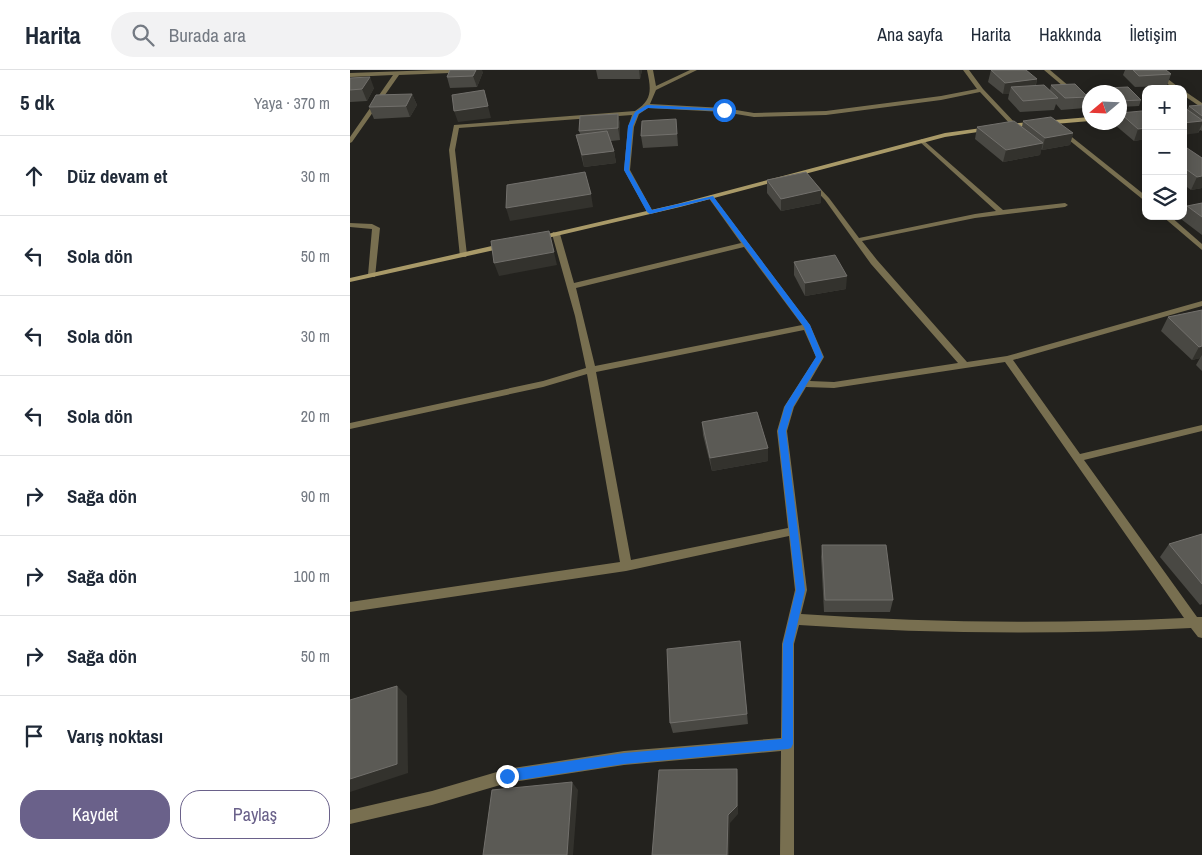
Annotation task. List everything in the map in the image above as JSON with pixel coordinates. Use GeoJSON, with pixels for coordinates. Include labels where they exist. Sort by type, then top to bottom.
{"type":"FeatureCollection","features":[{"type":"Feature","properties":{"kind":"street"},"geometry":{"type":"LineString","coordinates":[[350,75],[475,70]]}},
{"type":"Feature","properties":{"kind":"street"},"geometry":{"type":"LineString","coordinates":[[463,255],[452,150],[456,126],[636,113],[647,106],[654,90],[650,70]]}},
{"type":"Feature","properties":{"kind":"street"},"geometry":{"type":"LineString","coordinates":[[654,90],[694,70]]}},
{"type":"Feature","properties":{"kind":"street"},"geometry":{"type":"LineString","coordinates":[[966,70],[981,90],[1014,126]]}},
{"type":"Feature","properties":{"kind":"street"},"geometry":{"type":"LineString","coordinates":[[1047,70],[1082,100]]}},
{"type":"Feature","properties":{"kind":"street"},"geometry":{"type":"LineString","coordinates":[[1153,70],[1173,85]]}},
{"type":"Feature","properties":{"kind":"street"},"geometry":{"type":"LineString","coordinates":[[350,141],[397,74]]}},
{"type":"Feature","properties":{"kind":"street"},"geometry":{"type":"LineString","coordinates":[[647,106],[724,110],[754,115],[826,113],[941,98],[981,90]]}},
{"type":"Feature","properties":{"kind":"street"},"geometry":{"type":"LineString","coordinates":[[1187,95],[1202,106]]}},
{"type":"Feature","properties":{"kind":"street"},"geometry":{"type":"LineString","coordinates":[[1193,111],[1202,110]]}},
{"type":"Feature","properties":{"kind":"street"},"geometry":{"type":"LineString","coordinates":[[636,113],[631,126],[627,170],[650,212]]}},
{"type":"Feature","properties":{"kind":"street"},"geometry":{"type":"LineString","coordinates":[[1004,127],[1082,120]]}},
{"type":"Feature","properties":{"kind":"street"},"geometry":{"type":"LineString","coordinates":[[1050,122],[1142,197]]}},
{"type":"Feature","properties":{"kind":"street"},"geometry":{"type":"LineString","coordinates":[[528,240],[711,197],[945,135],[994,128]]}},
{"type":"Feature","properties":{"kind":"street"},"geometry":{"type":"LineString","coordinates":[[922,141],[1002,213]]}},
{"type":"Feature","properties":{"kind":"street"},"geometry":{"type":"LineString","coordinates":[[802,173],[827,199],[874,262],[964,364]]}},
{"type":"Feature","properties":{"kind":"street"},"geometry":{"type":"LineString","coordinates":[[711,197],[807,327],[820,357],[789,406],[782,431],[801,590],[788,644],[786,855]]}},
{"type":"Feature","properties":{"kind":"street"},"geometry":{"type":"LineString","coordinates":[[858,240],[975,216],[1065,206]]}},
{"type":"Feature","properties":{"kind":"street"},"geometry":{"type":"LineString","coordinates":[[1170,220],[1202,248]]}},
{"type":"Feature","properties":{"kind":"street"},"geometry":{"type":"LineString","coordinates":[[350,225],[372,226],[376,228],[372,275]]}},
{"type":"Feature","properties":{"kind":"street"},"geometry":{"type":"LineString","coordinates":[[556,234],[573,286],[591,370],[626,566]]}},
{"type":"Feature","properties":{"kind":"street"},"geometry":{"type":"LineString","coordinates":[[350,280],[510,244]]}},
{"type":"Feature","properties":{"kind":"street"},"geometry":{"type":"LineString","coordinates":[[573,286],[746,244]]}},
{"type":"Feature","properties":{"kind":"street"},"geometry":{"type":"LineString","coordinates":[[803,384],[834,385],[1007,359],[1200,307]]}},
{"type":"Feature","properties":{"kind":"street"},"geometry":{"type":"LineString","coordinates":[[350,426],[543,384],[591,370],[807,327]]}},
{"type":"Feature","properties":{"kind":"street"},"geometry":{"type":"LineString","coordinates":[[1007,359],[1198,623],[1202,633]]}},
{"type":"Feature","properties":{"kind":"street"},"geometry":{"type":"LineString","coordinates":[[1077,458],[1202,428]]}},
{"type":"Feature","properties":{"kind":"street"},"geometry":{"type":"LineString","coordinates":[[350,607],[626,566],[794,532]]}},
{"type":"Feature","properties":{"kind":"street"},"geometry":{"type":"LineString","coordinates":[[794,619],[862,624],[1010,628],[1198,623]]}},
{"type":"Feature","properties":{"kind":"street"},"geometry":{"type":"LineString","coordinates":[[350,817],[432,798],[507,776],[624,758],[788,744]]}},
{"type":"Feature","properties":{"kind":"building"},"geometry":{"type":"Polygon","coordinates":[[[450,70],[476,70],[473,76],[447,77],[450,70]]]}},
{"type":"Feature","properties":{"kind":"building"},"geometry":{"type":"Polygon","coordinates":[[[991,70],[1026,70],[1037,79],[1005,83],[991,70]]]}},
{"type":"Feature","properties":{"kind":"building"},"geometry":{"type":"Polygon","coordinates":[[[1133,70],[1166,70],[1171,74],[1139,76],[1133,70]]]}},
{"type":"Feature","properties":{"kind":"building"},"geometry":{"type":"Polygon","coordinates":[[[370,77],[362,89],[350,90],[350,78],[370,77]]]}},
{"type":"Feature","properties":{"kind":"building"},"geometry":{"type":"Polygon","coordinates":[[[1075,84],[1082,91],[1082,97],[1065,98],[1051,85],[1075,84]]]}},
{"type":"Feature","properties":{"kind":"building"},"geometry":{"type":"Polygon","coordinates":[[[1044,85],[1058,98],[1023,101],[1011,87],[1044,85]]]}},
{"type":"Feature","properties":{"kind":"building"},"geometry":{"type":"Polygon","coordinates":[[[1128,87],[1141,100],[1127,101],[1128,87]]]}},
{"type":"Feature","properties":{"kind":"building"},"geometry":{"type":"Polygon","coordinates":[[[484,90],[488,106],[454,111],[452,95],[484,90]]]}},
{"type":"Feature","properties":{"kind":"building"},"geometry":{"type":"Polygon","coordinates":[[[412,94],[406,106],[369,107],[376,95],[412,94]]]}},
{"type":"Feature","properties":{"kind":"building"},"geometry":{"type":"Polygon","coordinates":[[[1202,105],[1202,116],[1189,106],[1202,105]]]}},
{"type":"Feature","properties":{"kind":"building"},"geometry":{"type":"Polygon","coordinates":[[[1187,109],[1202,120],[1187,123],[1187,109]]]}},
{"type":"Feature","properties":{"kind":"building"},"geometry":{"type":"Polygon","coordinates":[[[1142,111],[1142,128],[1138,129],[1127,119],[1127,112],[1142,111]]]}},
{"type":"Feature","properties":{"kind":"building"},"geometry":{"type":"Polygon","coordinates":[[[618,114],[618,128],[579,131],[580,116],[618,114]]]}},
{"type":"Feature","properties":{"kind":"building"},"geometry":{"type":"Polygon","coordinates":[[[1051,117],[1073,133],[1045,138],[1023,121],[1051,117]]]}},
{"type":"Feature","properties":{"kind":"building"},"geometry":{"type":"Polygon","coordinates":[[[676,119],[677,134],[641,136],[642,121],[676,119]]]}},
{"type":"Feature","properties":{"kind":"building"},"geometry":{"type":"Polygon","coordinates":[[[1014,121],[1043,143],[1006,150],[977,127],[1014,121]]]}},
{"type":"Feature","properties":{"kind":"building"},"geometry":{"type":"Polygon","coordinates":[[[607,131],[614,151],[582,155],[576,135],[607,131]]]}},
{"type":"Feature","properties":{"kind":"building"},"geometry":{"type":"Polygon","coordinates":[[[1187,148],[1202,158],[1202,176],[1197,177],[1187,170],[1187,148]]]}},
{"type":"Feature","properties":{"kind":"building"},"geometry":{"type":"Polygon","coordinates":[[[585,172],[591,194],[506,208],[507,185],[585,172]]]}},
{"type":"Feature","properties":{"kind":"building"},"geometry":{"type":"Polygon","coordinates":[[[806,172],[821,190],[781,199],[767,180],[806,172]]]}},
{"type":"Feature","properties":{"kind":"building"},"geometry":{"type":"Polygon","coordinates":[[[1202,203],[1202,217],[1187,206],[1202,203]]]}},
{"type":"Feature","properties":{"kind":"building"},"geometry":{"type":"Polygon","coordinates":[[[549,231],[554,252],[494,263],[491,241],[549,231]]]}},
{"type":"Feature","properties":{"kind":"building"},"geometry":{"type":"Polygon","coordinates":[[[835,255],[847,276],[805,283],[794,262],[835,255]]]}},
{"type":"Feature","properties":{"kind":"building"},"geometry":{"type":"Polygon","coordinates":[[[1202,310],[1202,346],[1199,347],[1168,317],[1202,310]]]}},
{"type":"Feature","properties":{"kind":"building"},"geometry":{"type":"Polygon","coordinates":[[[757,412],[768,448],[710,458],[702,422],[757,412]]]}},
{"type":"Feature","properties":{"kind":"building"},"geometry":{"type":"Polygon","coordinates":[[[1202,534],[1202,584],[1169,544],[1202,534]]]}},
{"type":"Feature","properties":{"kind":"building"},"geometry":{"type":"Polygon","coordinates":[[[822,545],[886,545],[893,600],[825,600],[822,545]]]}},
{"type":"Feature","properties":{"kind":"building"},"geometry":{"type":"Polygon","coordinates":[[[740,641],[747,714],[670,723],[667,649],[740,641]]]}},
{"type":"Feature","properties":{"kind":"building"},"geometry":{"type":"Polygon","coordinates":[[[397,686],[397,764],[350,779],[350,700],[397,686]]]}},
{"type":"Feature","properties":{"kind":"building"},"geometry":{"type":"Polygon","coordinates":[[[737,769],[737,806],[728,815],[727,855],[652,855],[659,770],[737,769]]]}},
{"type":"Feature","properties":{"kind":"building"},"geometry":{"type":"Polygon","coordinates":[[[572,782],[567,855],[483,855],[492,790],[572,782]]]}},
{"type":"Feature","properties":{"kind":"route"},"geometry":{"type":"LineString","coordinates":[[507,776],[624,758],[788,744],[788,644],[801,590],[782,431],[789,406],[820,357],[807,327],[711,197],[650,212],[627,170],[631,126],[636,113],[647,106],[724,110]]}}]}
